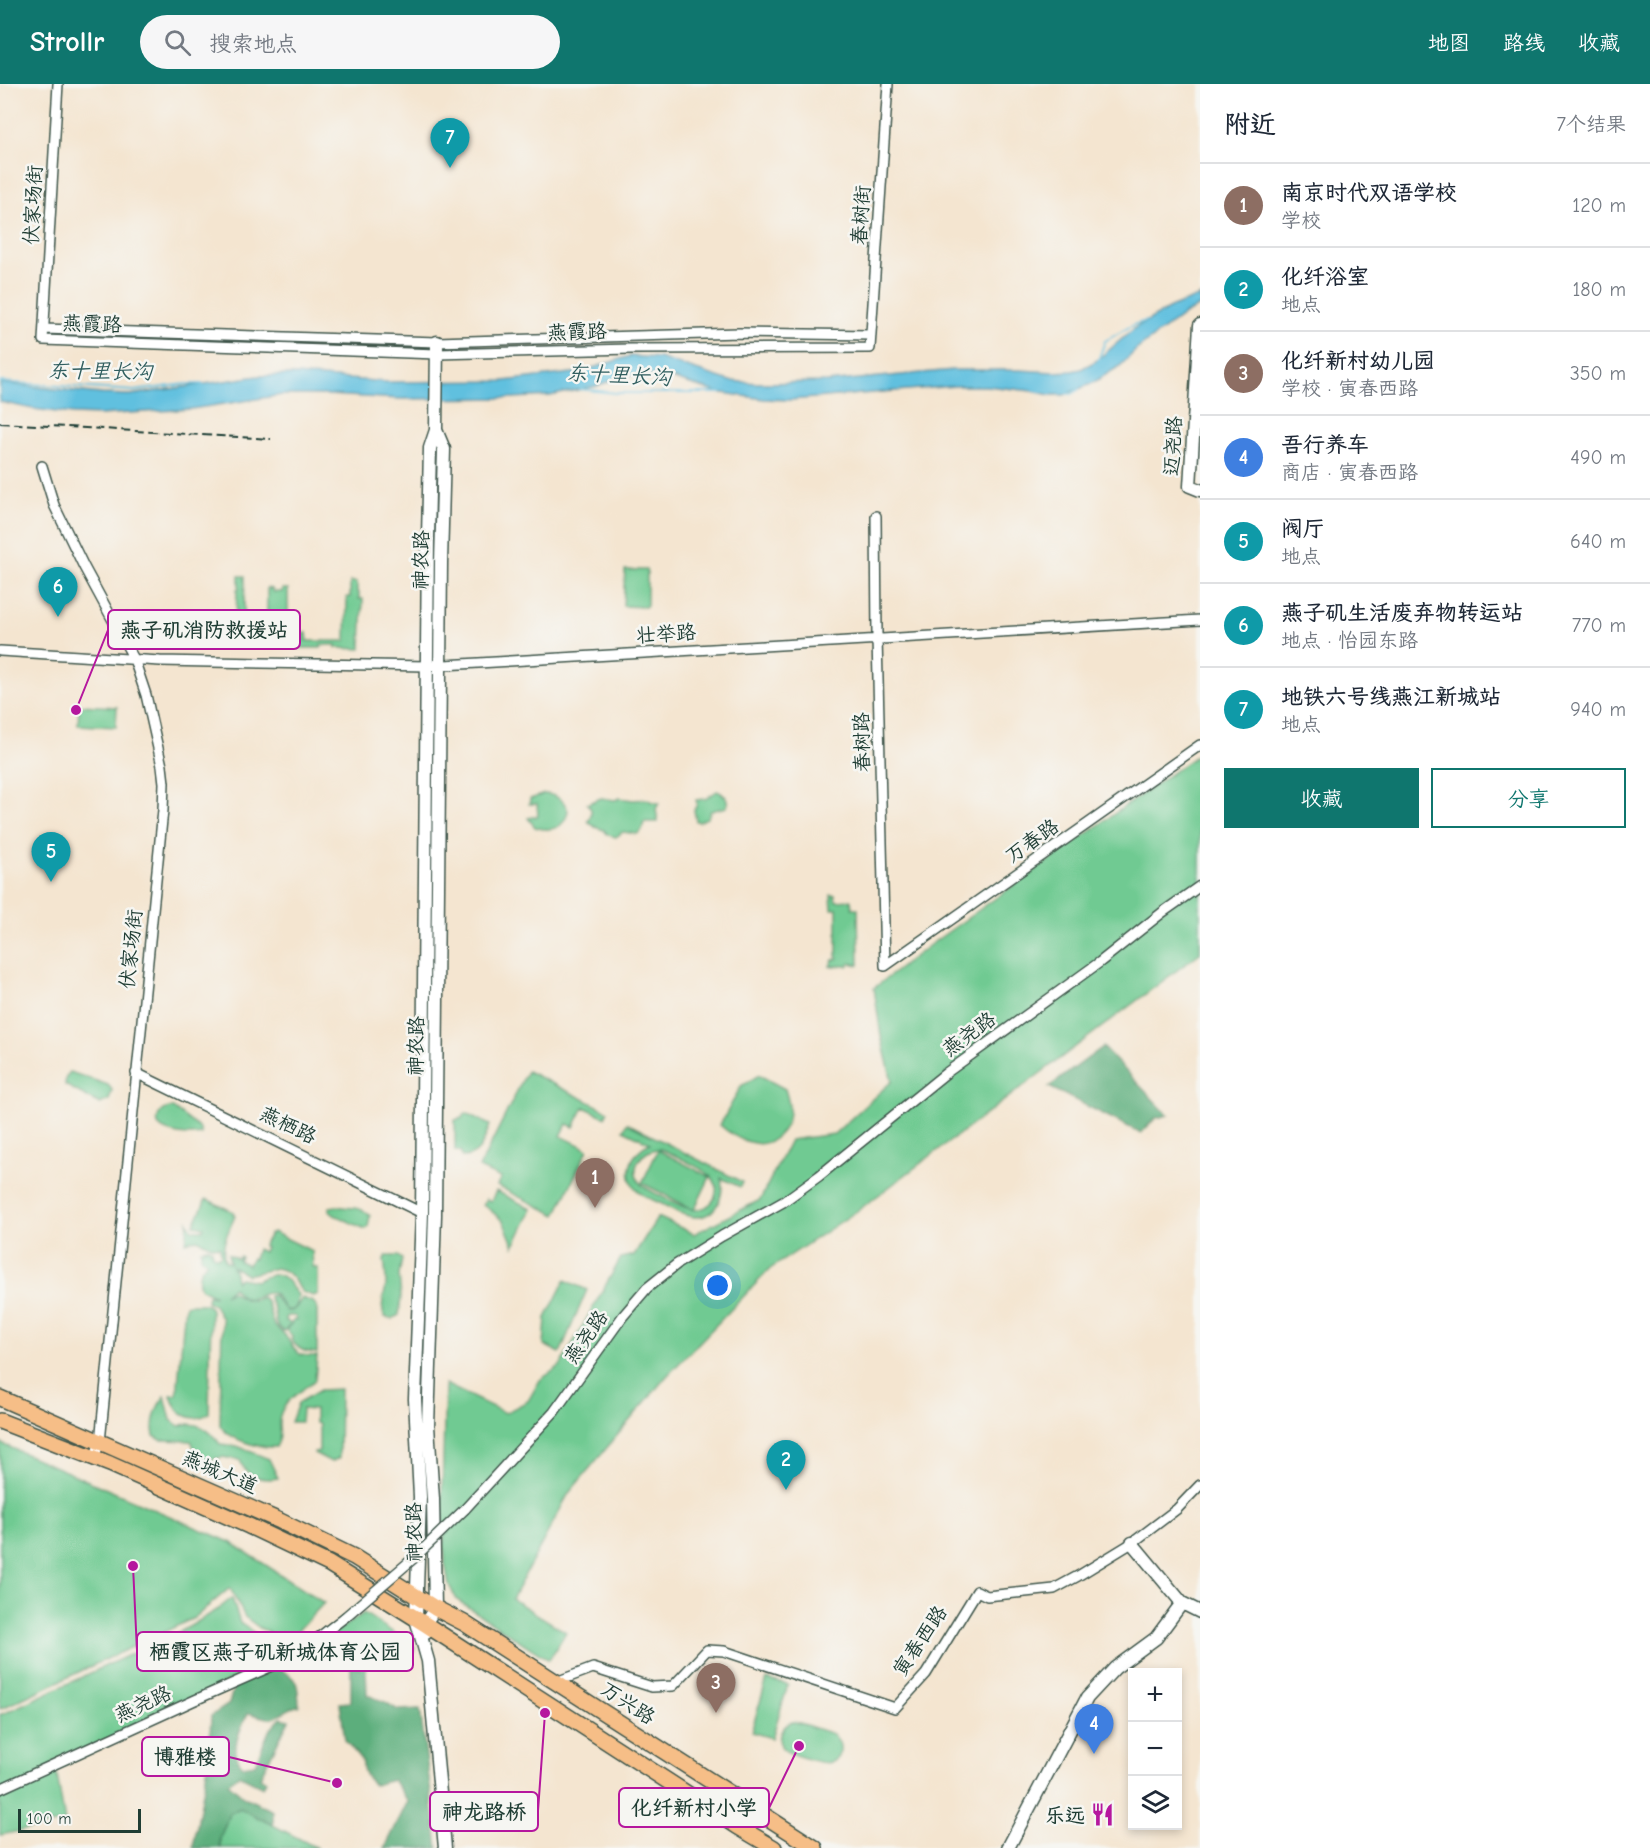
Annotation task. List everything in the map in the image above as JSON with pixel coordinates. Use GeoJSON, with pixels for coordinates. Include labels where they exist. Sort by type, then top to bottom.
{"type":"FeatureCollection","features":[{"type":"Feature","properties":{"kind":"main road","name":"燕城大道"},"geometry":{"type":"LineString","coordinates":[[0,1398],[333,1546],[417,1596]]}},
{"type":"Feature","properties":{"kind":"main road","name":"燕城大道"},"geometry":{"type":"LineString","coordinates":[[0,1421],[94,1458],[329,1564],[421,1621]]}},
{"type":"Feature","properties":{"kind":"main road","name":"万兴路"},"geometry":{"type":"LineString","coordinates":[[417,1596],[464,1623],[815,1848]]}},
{"type":"Feature","properties":{"kind":"main road"},"geometry":{"type":"LineString","coordinates":[[421,1621],[774,1848]]}},
{"type":"Feature","properties":{"kind":"street","name":"伏家场街"},"geometry":{"type":"LineString","coordinates":[[44,329],[58,84]]}},
{"type":"Feature","properties":{"kind":"street","name":"春树街"},"geometry":{"type":"LineString","coordinates":[[870,348],[888,84]]}},
{"type":"Feature","properties":{"kind":"street","name":"迈尧路"},"geometry":{"type":"LineString","coordinates":[[1200,327],[1190,486],[1200,490]]}},
{"type":"Feature","properties":{"kind":"street","name":"燕霞路"},"geometry":{"type":"LineString","coordinates":[[44,329],[43,340],[437,348],[870,348]]}},
{"type":"Feature","properties":{"kind":"street","name":"燕霞路"},"geometry":{"type":"LineString","coordinates":[[437,348],[479,342],[602,336],[870,335]]}},
{"type":"Feature","properties":{"kind":"street","name":"神农路"},"geometry":{"type":"LineString","coordinates":[[435,1608],[433,1498],[428,1426],[435,1215],[430,448],[436,430],[437,348]]}},
{"type":"Feature","properties":{"kind":"street","name":"伏家场街"},"geometry":{"type":"LineString","coordinates":[[42,466],[54,506],[134,659],[146,694],[164,783],[100,1442],[94,1458]]}},
{"type":"Feature","properties":{"kind":"street","name":"春树路"},"geometry":{"type":"LineString","coordinates":[[876,516],[885,966]]}},
{"type":"Feature","properties":{"kind":"street","name":"壮举路"},"geometry":{"type":"LineString","coordinates":[[0,651],[160,662],[433,666],[1200,620]]}},
{"type":"Feature","properties":{"kind":"street","name":"神农路"},"geometry":{"type":"LineString","coordinates":[[433,666],[422,1213],[415,1399],[420,1497],[417,1596],[428,1661],[445,1848]]}},
{"type":"Feature","properties":{"kind":"street","name":"万春路"},"geometry":{"type":"LineString","coordinates":[[885,966],[1200,745]]}},
{"type":"Feature","properties":{"kind":"street","name":"燕尧路"},"geometry":{"type":"LineString","coordinates":[[0,1789],[295,1656],[415,1557],[465,1509],[554,1412],[623,1316],[647,1288],[677,1264],[783,1202],[829,1168],[946,1073],[1100,962],[1162,912],[1200,886]]}},
{"type":"Feature","properties":{"kind":"street","name":"燕栖路"},"geometry":{"type":"LineString","coordinates":[[136,1073],[422,1213]]}},
{"type":"Feature","properties":{"kind":"street","name":"寅春西路"},"geometry":{"type":"LineString","coordinates":[[556,1682],[593,1668],[652,1687],[673,1686],[707,1650],[724,1651],[895,1708],[926,1674],[977,1591],[987,1596],[1054,1589],[1132,1543],[1177,1509],[1200,1485]]}},
{"type":"Feature","properties":{"kind":"street"},"geometry":{"type":"LineString","coordinates":[[1132,1543],[1182,1603],[1200,1612]]}},
{"type":"Feature","properties":{"kind":"street"},"geometry":{"type":"LineString","coordinates":[[1008,1848],[1087,1698],[1115,1668],[1156,1638],[1182,1603]]}},
{"type":"Feature","properties":{"kind":"street"},"geometry":{"type":"LineString","coordinates":[[421,1621],[435,1608]]}},
{"type":"Feature","properties":{"kind":"green space"},"geometry":{"type":"Polygon","coordinates":[[[625,570],[646,570],[647,605],[645,607],[623,606],[625,570]]]}},
{"type":"Feature","properties":{"kind":"green space"},"geometry":{"type":"Polygon","coordinates":[[[239,576],[245,576],[243,641],[267,641],[267,588],[272,589],[273,592],[288,589],[288,633],[297,633],[297,641],[304,641],[304,633],[307,633],[308,641],[346,641],[347,597],[350,597],[350,582],[357,582],[359,599],[363,599],[361,649],[336,648],[336,645],[321,645],[321,648],[295,648],[290,644],[276,643],[270,646],[235,646],[239,576]]]}},
{"type":"Feature","properties":{"kind":"green space"},"geometry":{"type":"Polygon","coordinates":[[[79,705],[117,707],[116,727],[78,725],[79,705]]]}},
{"type":"Feature","properties":{"kind":"green space"},"geometry":{"type":"Polygon","coordinates":[[[1200,753],[1200,953],[860,1209],[770,1269],[666,1377],[569,1493],[512,1599],[566,1632],[549,1660],[457,1600],[449,1585],[445,1564],[442,1496],[445,1384],[505,1413],[528,1401],[540,1380],[560,1366],[621,1258],[634,1255],[658,1217],[694,1234],[760,1200],[790,1140],[834,1134],[892,1081],[881,1036],[874,988],[931,944],[1200,753]]]}},
{"type":"Feature","properties":{"kind":"green space"},"geometry":{"type":"Polygon","coordinates":[[[717,791],[726,797],[727,807],[711,811],[707,818],[696,821],[694,810],[696,800],[705,799],[717,791]]]}},
{"type":"Feature","properties":{"kind":"green space"},"geometry":{"type":"Polygon","coordinates":[[[544,794],[559,798],[568,811],[564,822],[556,828],[535,827],[528,818],[538,816],[537,804],[529,804],[530,799],[544,794]]]}},
{"type":"Feature","properties":{"kind":"green space"},"geometry":{"type":"Polygon","coordinates":[[[601,798],[647,799],[659,803],[656,809],[658,822],[644,822],[642,830],[637,834],[623,832],[616,837],[608,835],[604,830],[588,821],[591,812],[587,804],[601,798]]]}},
{"type":"Feature","properties":{"kind":"green space"},"geometry":{"type":"Polygon","coordinates":[[[831,895],[835,895],[836,901],[851,900],[852,908],[858,908],[859,965],[850,963],[848,966],[830,966],[833,960],[837,959],[837,909],[832,909],[831,895]]]}},
{"type":"Feature","properties":{"kind":"green space"},"geometry":{"type":"Polygon","coordinates":[[[1103,1047],[1168,1115],[1156,1118],[1141,1133],[1049,1087],[1103,1047]]]}},
{"type":"Feature","properties":{"kind":"green space"},"geometry":{"type":"Polygon","coordinates":[[[527,1071],[608,1111],[605,1117],[584,1107],[574,1127],[567,1124],[561,1136],[588,1149],[556,1215],[497,1186],[501,1178],[479,1168],[527,1071]]]}},
{"type":"Feature","properties":{"kind":"green space"},"geometry":{"type":"Polygon","coordinates":[[[70,1072],[108,1085],[112,1090],[109,1100],[100,1104],[65,1085],[66,1077],[70,1072]]]}},
{"type":"Feature","properties":{"kind":"green space"},"geometry":{"type":"Polygon","coordinates":[[[759,1075],[785,1089],[789,1109],[786,1125],[778,1136],[761,1144],[740,1139],[720,1125],[741,1086],[759,1075]]]}},
{"type":"Feature","properties":{"kind":"green space"},"geometry":{"type":"Polygon","coordinates":[[[170,1108],[200,1129],[201,1134],[178,1134],[166,1131],[158,1125],[158,1116],[161,1111],[170,1108]]]}},
{"type":"Feature","properties":{"kind":"green space"},"geometry":{"type":"Polygon","coordinates":[[[466,1113],[490,1125],[478,1151],[462,1157],[461,1151],[455,1151],[455,1120],[462,1118],[466,1113]]]}},
{"type":"Feature","properties":{"kind":"green space"},"geometry":{"type":"Polygon","coordinates":[[[627,1123],[742,1182],[740,1187],[721,1178],[721,1193],[716,1207],[711,1212],[698,1217],[682,1214],[648,1198],[634,1186],[630,1179],[630,1172],[633,1158],[650,1143],[623,1130],[627,1123]],[[660,1149],[642,1156],[638,1161],[636,1173],[642,1185],[694,1210],[703,1208],[714,1199],[716,1185],[709,1175],[660,1149]]]}},
{"type":"Feature","properties":{"kind":"green space"},"geometry":{"type":"Polygon","coordinates":[[[658,1150],[710,1177],[694,1210],[642,1183],[658,1150]]]}},
{"type":"Feature","properties":{"kind":"green space"},"geometry":{"type":"Polygon","coordinates":[[[496,1191],[532,1209],[514,1246],[503,1221],[483,1204],[486,1199],[491,1201],[496,1191]]]}},
{"type":"Feature","properties":{"kind":"green space"},"geometry":{"type":"Polygon","coordinates":[[[206,1199],[234,1212],[235,1216],[224,1243],[225,1261],[230,1263],[228,1254],[238,1259],[240,1256],[239,1261],[248,1265],[252,1258],[254,1259],[257,1249],[263,1252],[265,1247],[263,1246],[273,1232],[312,1251],[313,1267],[318,1268],[318,1294],[313,1296],[302,1292],[292,1277],[283,1270],[276,1268],[247,1275],[232,1266],[236,1281],[240,1278],[256,1281],[276,1274],[285,1278],[298,1295],[295,1307],[285,1310],[290,1311],[293,1310],[302,1298],[317,1306],[317,1353],[305,1351],[296,1346],[291,1339],[293,1337],[286,1330],[290,1325],[284,1331],[277,1325],[269,1296],[273,1295],[285,1309],[275,1294],[244,1298],[233,1287],[224,1295],[232,1291],[246,1300],[262,1297],[268,1306],[274,1325],[285,1335],[296,1351],[302,1355],[317,1356],[315,1380],[291,1398],[280,1416],[280,1438],[276,1447],[238,1440],[220,1426],[222,1319],[214,1305],[207,1301],[208,1295],[215,1296],[201,1289],[199,1278],[200,1271],[207,1262],[201,1257],[201,1250],[208,1247],[217,1257],[221,1255],[220,1247],[197,1239],[186,1242],[188,1222],[192,1230],[203,1230],[204,1227],[194,1225],[206,1199]],[[287,1316],[285,1320],[291,1324],[297,1320],[295,1316],[287,1316]]]}},
{"type":"Feature","properties":{"kind":"green space"},"geometry":{"type":"Polygon","coordinates":[[[337,1206],[363,1210],[370,1216],[368,1227],[365,1229],[334,1215],[329,1209],[337,1206]]]}},
{"type":"Feature","properties":{"kind":"green space"},"geometry":{"type":"Polygon","coordinates":[[[386,1256],[398,1256],[402,1259],[399,1275],[401,1297],[399,1315],[392,1319],[385,1317],[382,1309],[386,1284],[384,1259],[386,1256]]]}},
{"type":"Feature","properties":{"kind":"green space"},"geometry":{"type":"Polygon","coordinates":[[[565,1280],[587,1290],[560,1353],[544,1345],[546,1318],[565,1280]]]}},
{"type":"Feature","properties":{"kind":"green space"},"geometry":{"type":"Polygon","coordinates":[[[205,1304],[211,1310],[209,1413],[196,1418],[180,1412],[171,1395],[177,1395],[185,1305],[205,1304]]]}},
{"type":"Feature","properties":{"kind":"green space"},"geometry":{"type":"Polygon","coordinates":[[[340,1389],[339,1458],[331,1462],[314,1453],[319,1451],[319,1424],[315,1423],[315,1410],[302,1409],[301,1422],[291,1422],[298,1403],[320,1390],[340,1389]]]}},
{"type":"Feature","properties":{"kind":"green space"},"geometry":{"type":"Polygon","coordinates":[[[165,1396],[171,1420],[179,1426],[197,1425],[208,1431],[220,1444],[237,1446],[269,1459],[278,1478],[266,1479],[250,1474],[242,1466],[240,1460],[222,1457],[207,1461],[198,1456],[191,1441],[161,1440],[154,1436],[155,1415],[165,1396]]]}},
{"type":"Feature","properties":{"kind":"green space"},"geometry":{"type":"Polygon","coordinates":[[[0,1443],[232,1543],[324,1603],[287,1642],[245,1617],[230,1588],[194,1618],[0,1709],[0,1443]]]}},
{"type":"Feature","properties":{"kind":"green space"},"geometry":{"type":"Polygon","coordinates":[[[232,1598],[240,1623],[284,1653],[56,1769],[65,1822],[0,1835],[0,1715],[187,1628],[232,1598]]]}},
{"type":"Feature","properties":{"kind":"green space"},"geometry":{"type":"Polygon","coordinates":[[[364,1613],[415,1647],[413,1654],[401,1656],[314,1655],[312,1649],[315,1645],[364,1613]]]}},
{"type":"Feature","properties":{"kind":"green space"},"geometry":{"type":"Polygon","coordinates":[[[273,1665],[295,1680],[299,1706],[272,1718],[248,1713],[239,1733],[236,1747],[236,1754],[243,1766],[255,1764],[269,1731],[281,1718],[289,1720],[260,1777],[266,1781],[263,1787],[239,1775],[228,1783],[244,1797],[273,1811],[273,1825],[240,1808],[229,1814],[220,1838],[220,1848],[193,1848],[209,1758],[211,1716],[229,1704],[235,1682],[273,1665]]]}},
{"type":"Feature","properties":{"kind":"green space"},"geometry":{"type":"Polygon","coordinates":[[[351,1667],[366,1668],[367,1695],[398,1710],[420,1709],[438,1848],[385,1848],[408,1801],[393,1780],[374,1785],[365,1775],[363,1762],[345,1740],[340,1703],[351,1702],[351,1667]]]}},
{"type":"Feature","properties":{"kind":"green space"},"geometry":{"type":"Polygon","coordinates":[[[767,1679],[788,1685],[772,1738],[751,1732],[767,1679]]]}},
{"type":"Feature","properties":{"kind":"green space"},"geometry":{"type":"Polygon","coordinates":[[[792,1722],[833,1734],[840,1746],[838,1757],[826,1763],[794,1755],[783,1749],[779,1741],[780,1734],[792,1722]]]}},
{"type":"Feature","properties":{"kind":"green space"},"geometry":{"type":"Polygon","coordinates":[[[240,1808],[317,1848],[220,1848],[220,1838],[229,1814],[240,1808]]]}},
{"type":"Feature","properties":{"kind":"water"},"geometry":{"type":"Polygon","coordinates":[[[1200,296],[1200,306],[1186,313],[1136,350],[1120,366],[1091,384],[1064,395],[987,386],[955,386],[790,400],[764,399],[716,392],[665,376],[639,374],[550,396],[512,398],[402,399],[282,395],[191,409],[100,415],[33,409],[0,402],[0,383],[130,395],[258,376],[296,375],[388,382],[504,381],[580,372],[630,356],[659,358],[730,381],[758,383],[827,382],[953,370],[1072,371],[1096,361],[1136,327],[1170,308],[1200,296]]]}},
{"type":"Feature","properties":{"kind":"waterway","name":"东十里长沟"},"geometry":{"type":"LineString","coordinates":[[1098,361],[1105,341],[1133,325],[1146,321]]}},
{"type":"Feature","properties":{"kind":"waterway","name":"东十里长沟"},"geometry":{"type":"LineString","coordinates":[[0,382],[134,391],[202,384]]}},
{"type":"Feature","properties":{"kind":"waterway","name":"东十里长沟"},"geometry":{"type":"LineString","coordinates":[[580,389],[616,393],[721,393]]}},
{"type":"Feature","properties":{"kind":"waterway","name":"东十里长沟"},"geometry":{"type":"LineString","coordinates":[[1065,393],[1072,394],[1079,389]]}},
{"type":"Feature","properties":{"kind":"railway"},"geometry":{"type":"LineString","coordinates":[[0,423],[271,439]]}},
{"type":"Feature","properties":{"kind":"place","name":"地铁六号线燕江新城站"},"geometry":{"type":"Point","coordinates":[450,168]}},
{"type":"Feature","properties":{"kind":"place","name":"燕子矶生活废弃物转运站"},"geometry":{"type":"Point","coordinates":[58,617]}},
{"type":"Feature","properties":{"kind":"place","name":"燕子矶消防救援站"},"geometry":{"type":"Point","coordinates":[76,710]}},
{"type":"Feature","properties":{"kind":"place","name":"阀厅"},"geometry":{"type":"Point","coordinates":[51,882]}},
{"type":"Feature","properties":{"kind":"place","name":"南京时代双语学校"},"geometry":{"type":"Point","coordinates":[595,1208]}},
{"type":"Feature","properties":{"kind":"place","name":"化纤浴室"},"geometry":{"type":"Point","coordinates":[786,1490]}},
{"type":"Feature","properties":{"kind":"place","name":"栖霞区燕子矶新城体育公园"},"geometry":{"type":"Point","coordinates":[133,1566]}},
{"type":"Feature","properties":{"kind":"place","name":"神龙路桥"},"geometry":{"type":"Point","coordinates":[545,1713]}},
{"type":"Feature","properties":{"kind":"place","name":"化纤新村幼儿园"},"geometry":{"type":"Point","coordinates":[716,1713]}},
{"type":"Feature","properties":{"kind":"place","name":"化纤新村小学"},"geometry":{"type":"Point","coordinates":[799,1746]}},
{"type":"Feature","properties":{"kind":"place","name":"吾行养车"},"geometry":{"type":"Point","coordinates":[1094,1754]}},
{"type":"Feature","properties":{"kind":"place","name":"博雅楼"},"geometry":{"type":"Point","coordinates":[337,1783]}},
{"type":"Feature","properties":{"kind":"place","name":"乐远"},"geometry":{"type":"Point","coordinates":[1103,1815]}}]}
